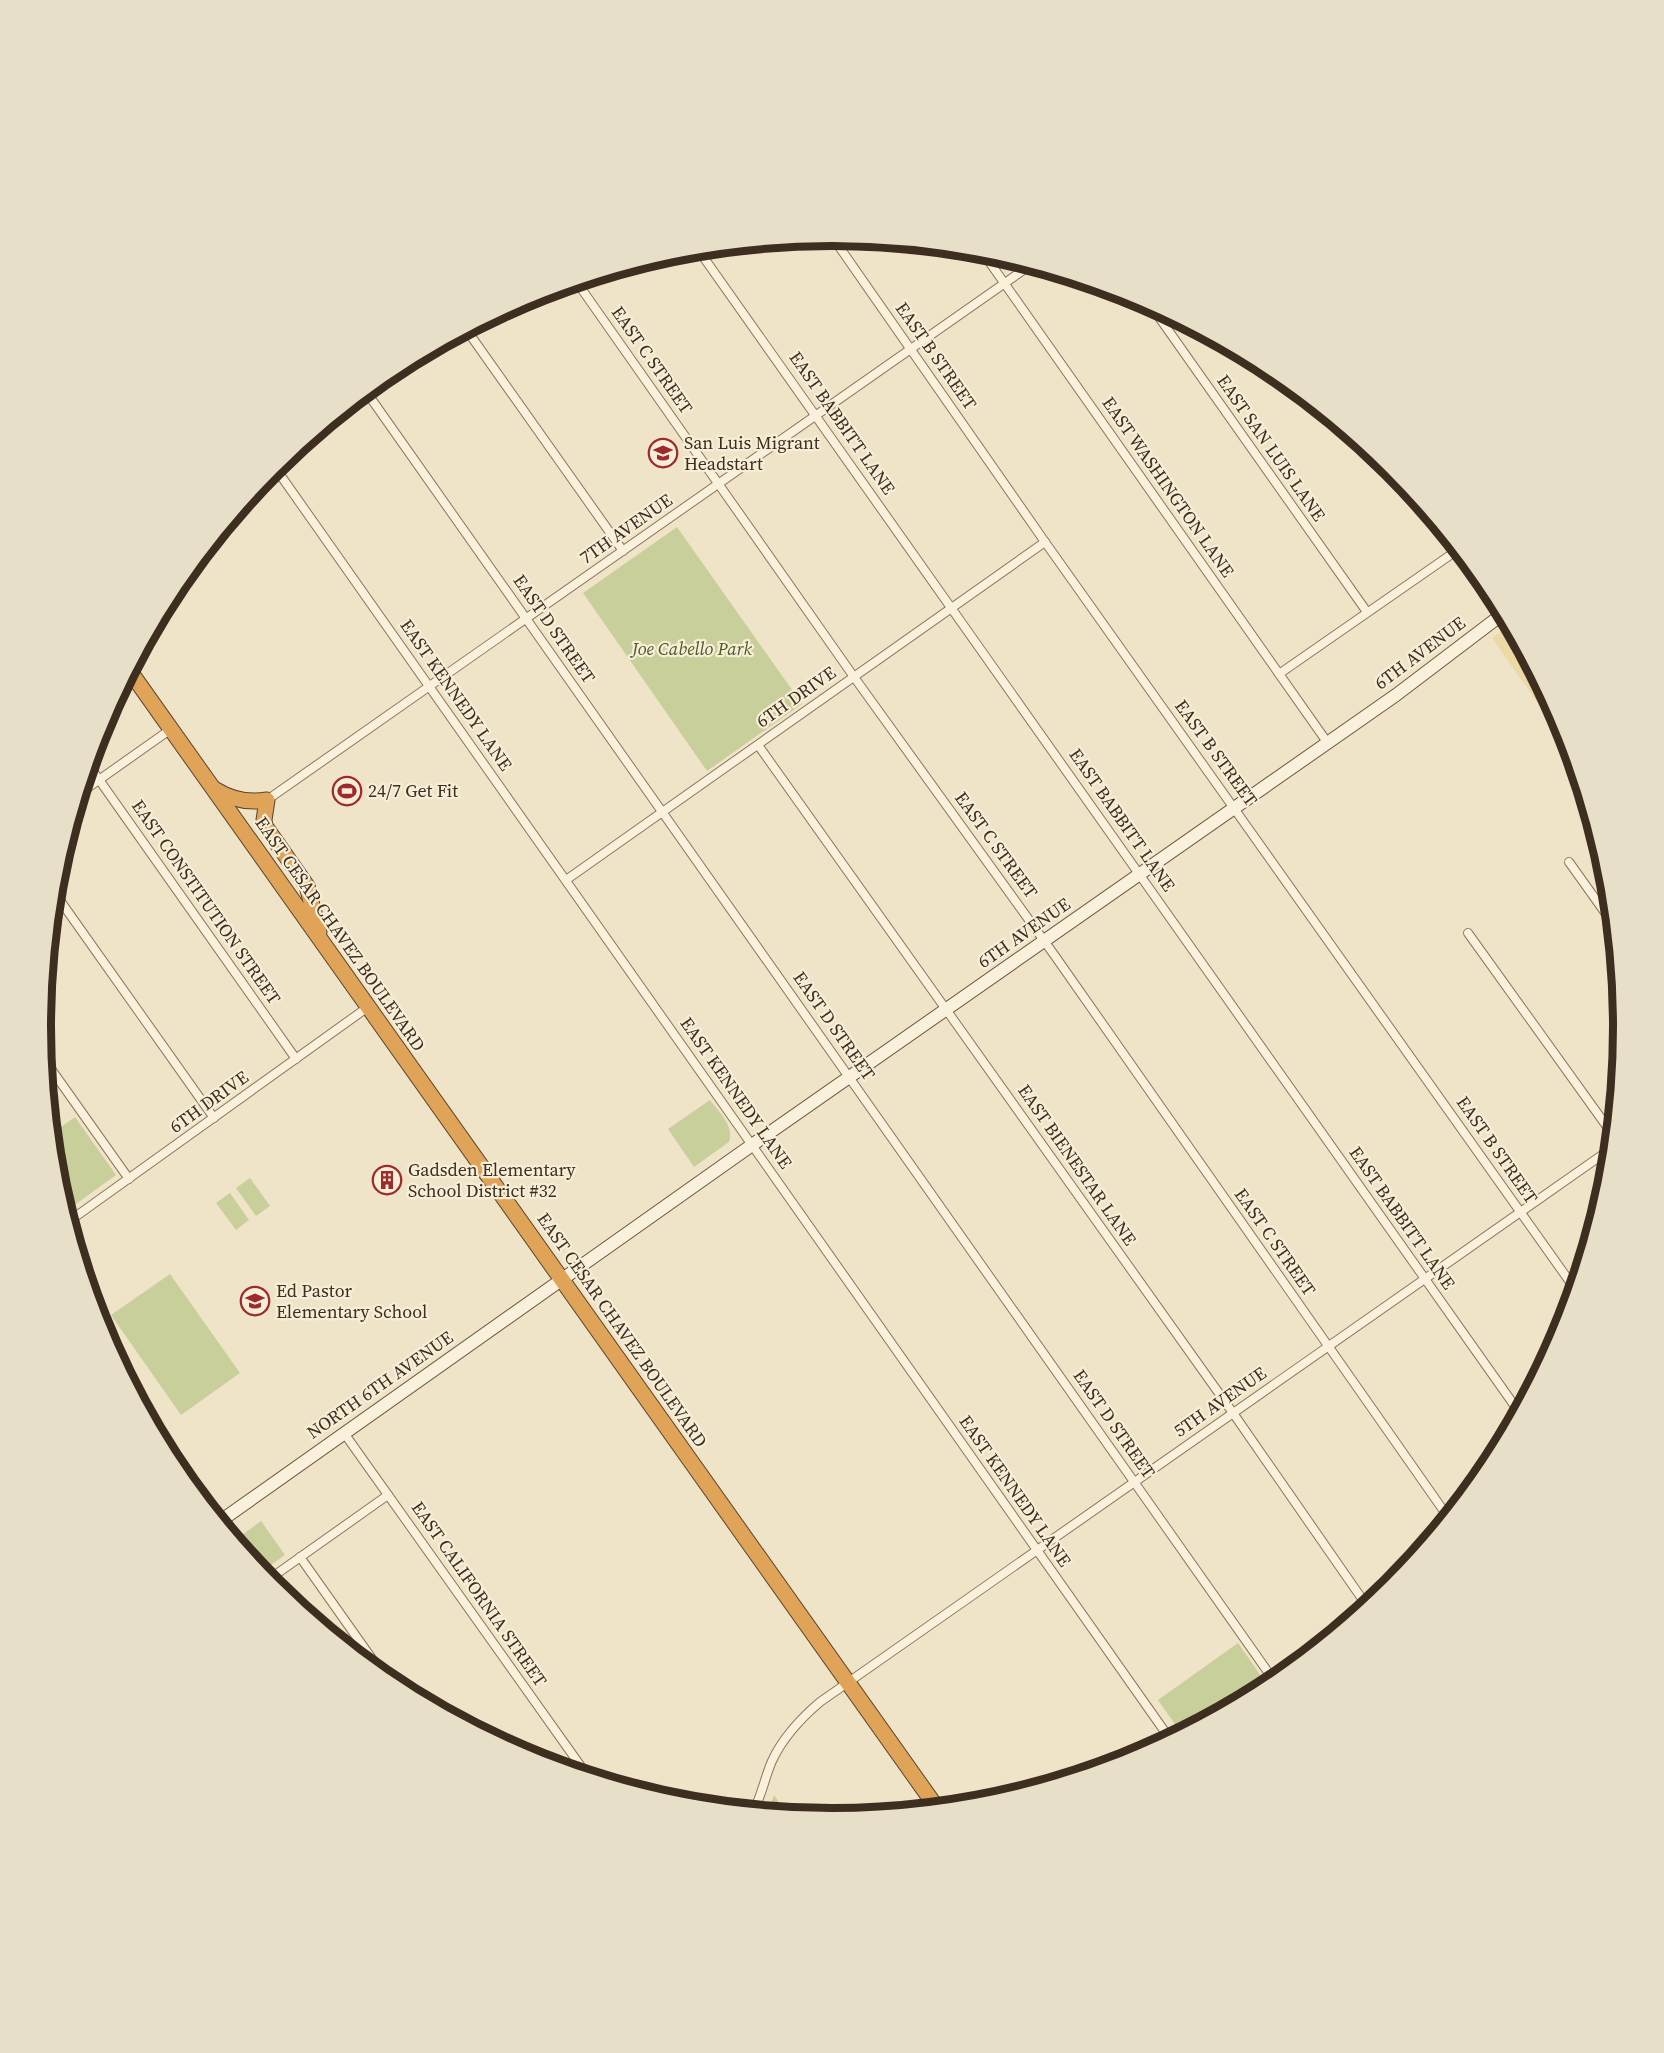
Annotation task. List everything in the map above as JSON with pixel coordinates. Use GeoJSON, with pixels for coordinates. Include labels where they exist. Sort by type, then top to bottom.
{"type":"FeatureCollection","features":[{"type":"Feature","properties":{"kind":"highway","name":"EAST CESAR CHAVEZ BOULEVARD"},"geometry":{"type":"LineString","coordinates":[[134,677],[932,1801]]}},
{"type":"Feature","properties":{"kind":"highway"},"geometry":{"type":"LineString","coordinates":[[212,788],[234,799],[267,800],[264,814],[265,826],[308,886],[321,940]]}},
{"type":"Feature","properties":{"kind":"street","name":"EAST B STREET"},"geometry":{"type":"LineString","coordinates":[[839,246],[1570,1282]]}},
{"type":"Feature","properties":{"kind":"street","name":"EAST BABBITT LANE"},"geometry":{"type":"LineString","coordinates":[[704,257],[1514,1405]]}},
{"type":"Feature","properties":{"kind":"street","name":"EAST WASHINGTON LANE"},"geometry":{"type":"LineString","coordinates":[[990,262],[1328,742]]}},
{"type":"Feature","properties":{"kind":"street","name":"7TH AVENUE"},"geometry":{"type":"LineString","coordinates":[[267,800],[1024,270]]}},
{"type":"Feature","properties":{"kind":"street","name":"EAST C STREET"},"geometry":{"type":"LineString","coordinates":[[580,287],[854,677],[1044,941],[1444,1511]]}},
{"type":"Feature","properties":{"kind":"street","name":"EAST SAN LUIS LANE"},"geometry":{"type":"LineString","coordinates":[[1160,318],[1367,612]]}},
{"type":"Feature","properties":{"kind":"street"},"geometry":{"type":"LineString","coordinates":[[470,335],[624,551]]}},
{"type":"Feature","properties":{"kind":"street","name":"EAST D STREET"},"geometry":{"type":"LineString","coordinates":[[370,397],[1269,1674]]}},
{"type":"Feature","properties":{"kind":"street","name":"EAST KENNEDY LANE"},"geometry":{"type":"LineString","coordinates":[[280,474],[1165,1732]]}},
{"type":"Feature","properties":{"kind":"street","name":"6TH DRIVE"},"geometry":{"type":"LineString","coordinates":[[566,880],[1046,542]]}},
{"type":"Feature","properties":{"kind":"street"},"geometry":{"type":"LineString","coordinates":[[1279,674],[1454,553]]}},
{"type":"Feature","properties":{"kind":"street","name":"6TH AVENUE"},"geometry":{"type":"LineString","coordinates":[[562,1279],[1328,742],[1438,664],[1497,618]]}},
{"type":"Feature","properties":{"kind":"street"},"geometry":{"type":"LineString","coordinates":[[88,787],[171,729]]}},
{"type":"Feature","properties":{"kind":"street","name":"EAST BIENESTAR LANE"},"geometry":{"type":"LineString","coordinates":[[758,745],[1233,1413],[1362,1599]]}},
{"type":"Feature","properties":{"kind":"street","name":"EAST CONSTITUTION STREET"},"geometry":{"type":"LineString","coordinates":[[93,772],[296,1059]]}},
{"type":"Feature","properties":{"kind":"street"},"geometry":{"type":"LineString","coordinates":[[1569,862],[1604,911]]}},
{"type":"Feature","properties":{"kind":"street"},"geometry":{"type":"LineString","coordinates":[[62,903],[214,1118]]}},
{"type":"Feature","properties":{"kind":"street"},"geometry":{"type":"LineString","coordinates":[[1468,933],[1606,1126]]}},
{"type":"Feature","properties":{"kind":"street","name":"6TH DRIVE"},"geometry":{"type":"LineString","coordinates":[[75,1217],[368,1007]]}},
{"type":"Feature","properties":{"kind":"street"},"geometry":{"type":"LineString","coordinates":[[53,1071],[129,1179]]}},
{"type":"Feature","properties":{"kind":"street","name":"5TH AVENUE"},"geometry":{"type":"LineString","coordinates":[[756,1804],[772,1762],[794,1726],[820,1702],[1602,1155]]}},
{"type":"Feature","properties":{"kind":"street","name":"NORTH 6TH AVENUE"},"geometry":{"type":"LineString","coordinates":[[225,1518],[562,1279]]}},
{"type":"Feature","properties":{"kind":"street","name":"EAST CALIFORNIA STREET"},"geometry":{"type":"LineString","coordinates":[[344,1433],[579,1765]]}},
{"type":"Feature","properties":{"kind":"street"},"geometry":{"type":"LineString","coordinates":[[276,1574],[388,1495]]}},
{"type":"Feature","properties":{"kind":"street"},"geometry":{"type":"LineString","coordinates":[[300,1557],[369,1655]]}},
{"type":"Feature","properties":{"kind":"green space","name":"Joe Cabello Park"},"geometry":{"type":"Polygon","coordinates":[[[677,527],[802,704],[707,771],[583,593],[677,527]]]}},
{"type":"Feature","properties":{"kind":"green space"},"geometry":{"type":"Polygon","coordinates":[[[710,1100],[728,1125],[729,1142],[694,1167],[668,1129],[710,1100]]]}},
{"type":"Feature","properties":{"kind":"green space"},"geometry":{"type":"Polygon","coordinates":[[[75,1117],[116,1175],[73,1206],[66,1179],[58,1129],[75,1117]]]}},
{"type":"Feature","properties":{"kind":"green space"},"geometry":{"type":"Polygon","coordinates":[[[250,1178],[270,1206],[256,1216],[236,1188],[250,1178]]]}},
{"type":"Feature","properties":{"kind":"green space"},"geometry":{"type":"Polygon","coordinates":[[[230,1193],[249,1220],[236,1230],[216,1203],[230,1193]]]}},
{"type":"Feature","properties":{"kind":"green space"},"geometry":{"type":"Polygon","coordinates":[[[170,1274],[240,1373],[181,1415],[111,1315],[170,1274]]]}},
{"type":"Feature","properties":{"kind":"green space"},"geometry":{"type":"Polygon","coordinates":[[[261,1521],[285,1555],[269,1567],[241,1536],[261,1521]]]}},
{"type":"Feature","properties":{"kind":"green space"},"geometry":{"type":"Polygon","coordinates":[[[1238,1643],[1263,1678],[1177,1727],[1158,1700],[1238,1643]]]}},
{"type":"Feature","properties":{"kind":"green space"},"geometry":{"type":"Polygon","coordinates":[[[774,1795],[782,1806],[781,1806],[770,1805],[774,1795]]]}},
{"type":"Feature","properties":{"kind":"sand"},"geometry":{"type":"Polygon","coordinates":[[[1504,629],[1552,723],[1492,638],[1504,629]]]}},
{"type":"Feature","properties":{"kind":"place","name":"San Luis Migrant Headstart"},"geometry":{"type":"Point","coordinates":[663,453]}},
{"type":"Feature","properties":{"kind":"place","name":"24/7 Get Fit"},"geometry":{"type":"Point","coordinates":[347,791]}},
{"type":"Feature","properties":{"kind":"place","name":"Gadsden Elementary School District #32"},"geometry":{"type":"Point","coordinates":[387,1180]}},
{"type":"Feature","properties":{"kind":"place","name":"Ed Pastor Elementary School"},"geometry":{"type":"Point","coordinates":[255,1301]}}]}
